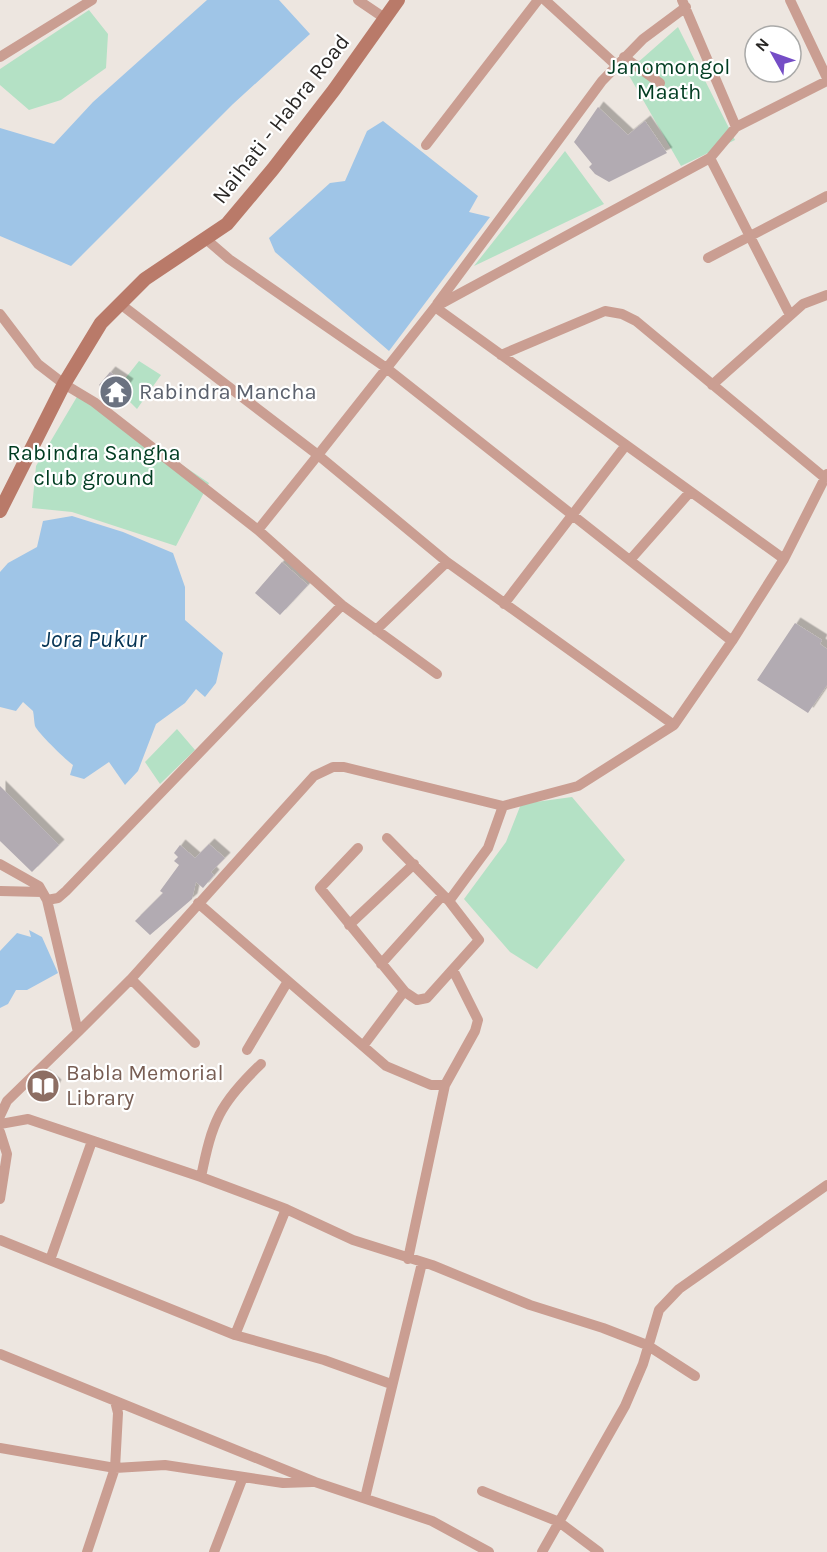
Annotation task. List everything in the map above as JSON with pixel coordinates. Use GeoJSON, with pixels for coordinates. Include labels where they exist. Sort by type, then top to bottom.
{"type":"FeatureCollection","features":[{"type":"Feature","properties":{"kind":"main road","name":"Naihati - Habra Road"},"geometry":{"type":"LineString","coordinates":[[0,511],[64,384],[101,323],[145,279],[207,240],[227,224],[273,170],[398,0]]}},
{"type":"Feature","properties":{"kind":"street"},"geometry":{"type":"LineString","coordinates":[[0,57],[92,0]]}},
{"type":"Feature","properties":{"kind":"street"},"geometry":{"type":"LineString","coordinates":[[358,0],[386,19]]}},
{"type":"Feature","properties":{"kind":"street"},"geometry":{"type":"LineString","coordinates":[[426,145],[538,0]]}},
{"type":"Feature","properties":{"kind":"street"},"geometry":{"type":"LineString","coordinates":[[545,0],[615,65]]}},
{"type":"Feature","properties":{"kind":"street"},"geometry":{"type":"LineString","coordinates":[[435,307],[710,158],[736,127],[827,80],[790,0]]}},
{"type":"Feature","properties":{"kind":"street"},"geometry":{"type":"LineString","coordinates":[[258,530],[385,367],[435,307],[506,208],[615,65],[684,4],[736,127]]}},
{"type":"Feature","properties":{"kind":"street"},"geometry":{"type":"LineString","coordinates":[[624,57],[660,83]]}},
{"type":"Feature","properties":{"kind":"street"},"geometry":{"type":"LineString","coordinates":[[710,158],[790,315]]}},
{"type":"Feature","properties":{"kind":"street"},"geometry":{"type":"LineString","coordinates":[[708,258],[827,196]]}},
{"type":"Feature","properties":{"kind":"street"},"geometry":{"type":"LineString","coordinates":[[207,240],[229,259],[385,367],[732,641]]}},
{"type":"Feature","properties":{"kind":"street"},"geometry":{"type":"LineString","coordinates":[[712,385],[802,304],[827,295]]}},
{"type":"Feature","properties":{"kind":"street"},"geometry":{"type":"LineString","coordinates":[[119,303],[318,455],[447,562],[674,725]]}},
{"type":"Feature","properties":{"kind":"street"},"geometry":{"type":"LineString","coordinates":[[435,307],[784,559]]}},
{"type":"Feature","properties":{"kind":"street"},"geometry":{"type":"LineString","coordinates":[[0,1116],[7,1101],[131,979],[297,792],[314,776],[333,767],[344,767],[503,806],[578,786],[674,725],[732,641],[784,559],[826,476],[636,321],[622,314],[605,311],[501,355]]}},
{"type":"Feature","properties":{"kind":"street"},"geometry":{"type":"LineString","coordinates":[[0,314],[38,364],[64,384],[94,402],[258,530],[342,605],[437,674]]}},
{"type":"Feature","properties":{"kind":"street"},"geometry":{"type":"LineString","coordinates":[[504,604],[626,445]]}},
{"type":"Feature","properties":{"kind":"street"},"geometry":{"type":"LineString","coordinates":[[630,560],[690,492]]}},
{"type":"Feature","properties":{"kind":"street"},"geometry":{"type":"LineString","coordinates":[[376,630],[447,562]]}},
{"type":"Feature","properties":{"kind":"street"},"geometry":{"type":"LineString","coordinates":[[0,891],[61,896],[342,605]]}},
{"type":"Feature","properties":{"kind":"street"},"geometry":{"type":"LineString","coordinates":[[381,964],[446,898],[488,848],[503,806]]}},
{"type":"Feature","properties":{"kind":"street"},"geometry":{"type":"LineString","coordinates":[[358,848],[320,888],[405,992],[422,1001],[479,940],[446,898],[387,838]]}},
{"type":"Feature","properties":{"kind":"street"},"geometry":{"type":"LineString","coordinates":[[0,864],[34,882],[45,896],[78,1032]]}},
{"type":"Feature","properties":{"kind":"street"},"geometry":{"type":"LineString","coordinates":[[349,925],[414,864]]}},
{"type":"Feature","properties":{"kind":"street"},"geometry":{"type":"LineString","coordinates":[[198,903],[387,1066],[431,1085],[445,1085]]}},
{"type":"Feature","properties":{"kind":"street"},"geometry":{"type":"LineString","coordinates":[[408,1259],[445,1085],[475,1031],[478,1020],[453,970]]}},
{"type":"Feature","properties":{"kind":"street"},"geometry":{"type":"LineString","coordinates":[[131,979],[195,1042]]}},
{"type":"Feature","properties":{"kind":"street"},"geometry":{"type":"LineString","coordinates":[[248,1050],[288,981]]}},
{"type":"Feature","properties":{"kind":"street"},"geometry":{"type":"LineString","coordinates":[[363,1046],[405,992]]}},
{"type":"Feature","properties":{"kind":"street"},"geometry":{"type":"LineString","coordinates":[[201,1177],[209,1134],[219,1111],[233,1090],[261,1064]]}},
{"type":"Feature","properties":{"kind":"street"},"geometry":{"type":"LineString","coordinates":[[0,1124],[28,1119],[201,1177],[286,1209],[353,1240],[647,1345],[695,1376]]}},
{"type":"Feature","properties":{"kind":"street"},"geometry":{"type":"LineString","coordinates":[[0,1132],[7,1154],[0,1199]]}},
{"type":"Feature","properties":{"kind":"street"},"geometry":{"type":"LineString","coordinates":[[50,1260],[92,1141]]}},
{"type":"Feature","properties":{"kind":"street"},"geometry":{"type":"LineString","coordinates":[[542,1552],[625,1406],[643,1364],[659,1310],[679,1289],[827,1185]]}},
{"type":"Feature","properties":{"kind":"street"},"geometry":{"type":"LineString","coordinates":[[235,1335],[286,1209]]}},
{"type":"Feature","properties":{"kind":"street"},"geometry":{"type":"LineString","coordinates":[[0,1240],[235,1335],[324,1360],[391,1384]]}},
{"type":"Feature","properties":{"kind":"street"},"geometry":{"type":"LineString","coordinates":[[365,1498],[422,1263]]}},
{"type":"Feature","properties":{"kind":"street"},"geometry":{"type":"LineString","coordinates":[[0,1354],[315,1482],[432,1521],[489,1552]]}},
{"type":"Feature","properties":{"kind":"street"},"geometry":{"type":"LineString","coordinates":[[87,1552],[115,1468],[118,1413],[115,1401]]}},
{"type":"Feature","properties":{"kind":"street"},"geometry":{"type":"LineString","coordinates":[[0,1448],[115,1468],[165,1465],[283,1483],[315,1482]]}},
{"type":"Feature","properties":{"kind":"street"},"geometry":{"type":"LineString","coordinates":[[214,1552],[243,1477]]}},
{"type":"Feature","properties":{"kind":"street"},"geometry":{"type":"LineString","coordinates":[[482,1491],[559,1522],[599,1552]]}},
{"type":"Feature","properties":{"kind":"green space"},"geometry":{"type":"Polygon","coordinates":[[[89,10],[108,34],[106,68],[61,100],[29,110],[0,85],[0,69],[89,10]]]}},
{"type":"Feature","properties":{"kind":"green space","name":"Janomongol Maath"},"geometry":{"type":"Polygon","coordinates":[[[678,27],[735,140],[681,166],[627,72],[678,27]]]}},
{"type":"Feature","properties":{"kind":"green space"},"geometry":{"type":"Polygon","coordinates":[[[565,151],[604,204],[474,266],[565,151]]]}},
{"type":"Feature","properties":{"kind":"green space"},"geometry":{"type":"Polygon","coordinates":[[[139,361],[161,375],[137,409],[124,396],[131,386],[124,380],[139,361]]]}},
{"type":"Feature","properties":{"kind":"green space","name":"Rabindra Sangha club ground"},"geometry":{"type":"Polygon","coordinates":[[[78,395],[209,483],[176,546],[72,512],[32,508],[36,466],[78,395]]]}},
{"type":"Feature","properties":{"kind":"green space"},"geometry":{"type":"Polygon","coordinates":[[[177,729],[195,750],[160,784],[145,762],[177,729]]]}},
{"type":"Feature","properties":{"kind":"green space"},"geometry":{"type":"Polygon","coordinates":[[[572,797],[625,860],[537,969],[510,952],[464,899],[506,842],[521,804],[572,797]]]}},
{"type":"Feature","properties":{"kind":"water"},"geometry":{"type":"Polygon","coordinates":[[[207,0],[279,0],[310,34],[233,104],[71,266],[0,236],[0,128],[54,144],[93,102],[207,0]]]}},
{"type":"Feature","properties":{"kind":"water"},"geometry":{"type":"Polygon","coordinates":[[[383,121],[478,196],[469,212],[490,217],[389,351],[275,252],[269,238],[330,183],[345,181],[367,131],[383,121]]]}},
{"type":"Feature","properties":{"kind":"water","name":"Jora Pukur"},"geometry":{"type":"Polygon","coordinates":[[[72,516],[123,532],[173,553],[185,587],[185,620],[223,653],[216,683],[205,697],[196,689],[185,703],[156,724],[138,771],[125,785],[109,762],[84,779],[70,775],[73,765],[37,730],[33,711],[23,702],[16,711],[0,707],[0,572],[8,563],[37,547],[43,521],[72,516]]]}},
{"type":"Feature","properties":{"kind":"water"},"geometry":{"type":"Polygon","coordinates":[[[29,930],[42,937],[58,973],[27,990],[16,990],[8,1004],[0,1008],[0,951],[17,933],[31,937],[29,930]]]}},
{"type":"Feature","properties":{"kind":"building"},"geometry":{"type":"Polygon","coordinates":[[[598,107],[628,135],[645,121],[667,153],[609,182],[595,174],[589,167],[592,164],[574,142],[598,107]]]}},
{"type":"Feature","properties":{"kind":"building","name":"Rabindra Mancha"},"geometry":{"type":"Polygon","coordinates":[[[110,372],[128,384],[118,399],[99,385],[110,372]]]}},
{"type":"Feature","properties":{"kind":"building"},"geometry":{"type":"Polygon","coordinates":[[[282,562],[308,585],[280,615],[255,593],[282,562]]]}},
{"type":"Feature","properties":{"kind":"building"},"geometry":{"type":"Polygon","coordinates":[[[795,623],[822,640],[820,644],[827,649],[827,685],[808,713],[757,680],[795,623]]]}},
{"type":"Feature","properties":{"kind":"building"},"geometry":{"type":"Polygon","coordinates":[[[0,786],[59,845],[32,872],[0,841],[0,786]]]}},
{"type":"Feature","properties":{"kind":"building"},"geometry":{"type":"Polygon","coordinates":[[[209,844],[225,858],[211,872],[214,875],[203,888],[196,882],[192,899],[150,935],[135,921],[163,893],[160,891],[179,865],[174,861],[178,857],[174,853],[180,845],[195,858],[209,844]]]}},
{"type":"Feature","properties":{"kind":"building","name":"Babla Memorial Library"},"geometry":{"type":"Polygon","coordinates":[[[44,1075],[56,1085],[50,1097],[31,1088],[44,1075]]]}},
{"type":"Feature","properties":{"kind":"place","name":"Rabindra Mancha"},"geometry":{"type":"Point","coordinates":[116,392]}},
{"type":"Feature","properties":{"kind":"place","name":"Babla Memorial Library"},"geometry":{"type":"Point","coordinates":[43,1086]}}]}
